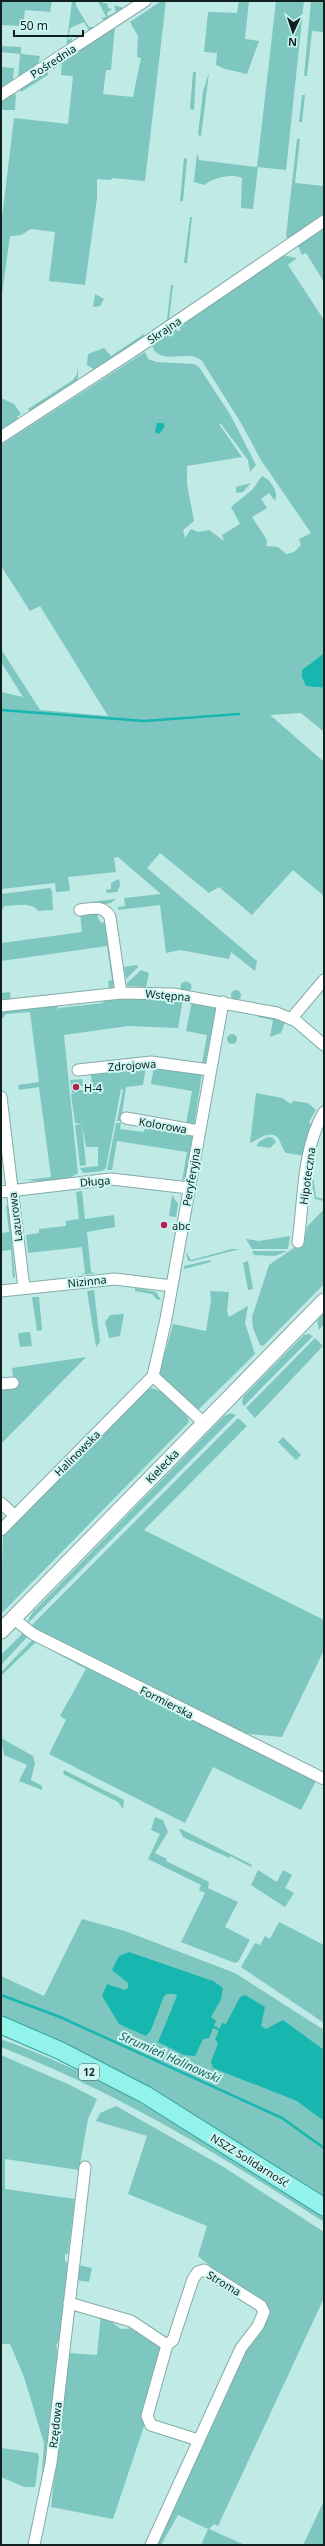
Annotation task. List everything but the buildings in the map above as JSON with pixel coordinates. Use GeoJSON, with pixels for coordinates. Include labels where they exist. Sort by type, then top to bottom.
{"type":"FeatureCollection","features":[{"type":"Feature","properties":{"kind":"main road","name":"Kielecka"},"geometry":{"type":"LineString","coordinates":[[1,1631],[324,1301]]}},
{"type":"Feature","properties":{"kind":"main road","name":"NSZZ Solidarność"},"geometry":{"type":"LineString","coordinates":[[1,2025],[112,2077],[324,2207]]}},
{"type":"Feature","properties":{"kind":"main road","name":"NSZZ Solidarność"},"geometry":{"type":"LineString","coordinates":[[1,2035],[83,2069],[174,2114]]}},
{"type":"Feature","properties":{"kind":"street","name":"Pośrednia"},"geometry":{"type":"LineString","coordinates":[[1,95],[146,1]]}},
{"type":"Feature","properties":{"kind":"street","name":"Skrajna"},"geometry":{"type":"LineString","coordinates":[[1,437],[140,346],[324,221]]}},
{"type":"Feature","properties":{"kind":"street"},"geometry":{"type":"LineString","coordinates":[[80,910],[101,909],[109,914],[121,994]]}},
{"type":"Feature","properties":{"kind":"street"},"geometry":{"type":"LineString","coordinates":[[291,1019],[324,980]]}},
{"type":"Feature","properties":{"kind":"street","name":"Wstępna"},"geometry":{"type":"LineString","coordinates":[[1,1006],[121,994],[173,994],[271,1011],[291,1019],[324,1045]]}},
{"type":"Feature","properties":{"kind":"street","name":"Peryferyjna"},"geometry":{"type":"LineString","coordinates":[[153,1376],[172,1286],[223,1002]]}},
{"type":"Feature","properties":{"kind":"street","name":"Zdrojowa"},"geometry":{"type":"LineString","coordinates":[[78,1070],[151,1062],[210,1070]]}},
{"type":"Feature","properties":{"kind":"street","name":"Lazurowa"},"geometry":{"type":"LineString","coordinates":[[1,1097],[3,1124],[24,1288]]}},
{"type":"Feature","properties":{"kind":"street","name":"Hipoteczna"},"geometry":{"type":"LineString","coordinates":[[298,1242],[310,1149],[316,1129],[324,1112]]}},
{"type":"Feature","properties":{"kind":"street","name":"Kolorowa"},"geometry":{"type":"LineString","coordinates":[[126,1118],[199,1131]]}},
{"type":"Feature","properties":{"kind":"street","name":"Długa"},"geometry":{"type":"LineString","coordinates":[[1,1192],[111,1179],[140,1181],[189,1188]]}},
{"type":"Feature","properties":{"kind":"street","name":"Nizinna"},"geometry":{"type":"LineString","coordinates":[[1,1291],[115,1279],[172,1286]]}},
{"type":"Feature","properties":{"kind":"street"},"geometry":{"type":"LineString","coordinates":[[153,1376],[157,1382],[204,1423]]}},
{"type":"Feature","properties":{"kind":"street","name":"Halinowska"},"geometry":{"type":"LineString","coordinates":[[1,1530],[14,1515],[153,1376]]}},
{"type":"Feature","properties":{"kind":"street"},"geometry":{"type":"LineString","coordinates":[[1,1384],[13,1383]]}},
{"type":"Feature","properties":{"kind":"street"},"geometry":{"type":"LineString","coordinates":[[1,1503],[14,1515]]}},
{"type":"Feature","properties":{"kind":"street","name":"Formierska"},"geometry":{"type":"LineString","coordinates":[[14,1618],[40,1637],[324,1780]]}},
{"type":"Feature","properties":{"kind":"street","name":"Rzędowa"},"geometry":{"type":"LineString","coordinates":[[34,2545],[51,2463],[85,2167]]}},
{"type":"Feature","properties":{"kind":"street","name":"Stroma"},"geometry":{"type":"LineString","coordinates":[[151,2545],[241,2348],[262,2320],[263,2308],[208,2272],[198,2272],[191,2285],[173,2340],[167,2345],[148,2420],[151,2425],[198,2440]]}},
{"type":"Feature","properties":{"kind":"street"},"geometry":{"type":"LineString","coordinates":[[69,2303],[131,2320],[167,2345]]}},
{"type":"Feature","properties":{"kind":"shaded area"},"geometry":{"type":"Polygon","coordinates":[[[1,1],[52,1],[50,12],[25,10],[23,26],[1,25],[1,1]]]}},
{"type":"Feature","properties":{"kind":"shaded area"},"geometry":{"type":"Polygon","coordinates":[[[72,1],[76,1],[76,6],[89,27],[95,27],[94,30],[90,32],[84,22],[70,28],[68,40],[72,38],[71,46],[45,64],[59,53],[60,48],[66,49],[72,1]]]}},
{"type":"Feature","properties":{"kind":"shaded area"},"geometry":{"type":"Polygon","coordinates":[[[98,1],[108,4],[108,8],[112,9],[107,13],[108,16],[116,12],[114,5],[127,9],[105,21],[101,18],[106,17],[98,1]]]}},
{"type":"Feature","properties":{"kind":"shaded area"},"geometry":{"type":"Polygon","coordinates":[[[161,1],[166,1],[145,181],[112,178],[111,180],[97,179],[97,198],[85,285],[49,281],[55,232],[31,229],[21,235],[10,236],[1,301],[1,226],[14,118],[68,124],[73,76],[61,75],[62,60],[115,26],[111,70],[106,70],[103,94],[133,97],[141,58],[137,57],[138,36],[130,22],[161,1]]]}},
{"type":"Feature","properties":{"kind":"shaded area"},"geometry":{"type":"Polygon","coordinates":[[[239,1],[249,1],[245,39],[259,41],[247,74],[225,69],[216,65],[217,53],[204,52],[208,12],[237,13],[239,1]]]}},
{"type":"Feature","properties":{"kind":"shaded area"},"geometry":{"type":"Polygon","coordinates":[[[276,1],[304,1],[286,170],[258,167],[253,209],[241,208],[242,178],[227,176],[212,180],[204,185],[194,182],[197,153],[199,160],[257,167],[276,1]]]}},
{"type":"Feature","properties":{"kind":"shaded area"},"geometry":{"type":"Polygon","coordinates":[[[311,1],[324,1],[324,32],[312,31],[307,76],[304,76],[311,1]]]}},
{"type":"Feature","properties":{"kind":"shaded area"},"geometry":{"type":"Polygon","coordinates":[[[1,46],[21,47],[21,54],[40,56],[38,65],[1,91],[1,67],[14,68],[13,80],[18,78],[20,54],[1,52],[1,46]]]}},
{"type":"Feature","properties":{"kind":"shaded area"},"geometry":{"type":"Polygon","coordinates":[[[48,69],[48,75],[21,92],[21,88],[48,69]]]}},
{"type":"Feature","properties":{"kind":"shaded area"},"geometry":{"type":"Polygon","coordinates":[[[193,72],[196,72],[194,110],[190,109],[193,72]]]}},
{"type":"Feature","properties":{"kind":"shaded area"},"geometry":{"type":"Polygon","coordinates":[[[209,73],[201,136],[198,135],[203,91],[209,73]]]}},
{"type":"Feature","properties":{"kind":"shaded area"},"geometry":{"type":"Polygon","coordinates":[[[12,93],[16,95],[15,110],[1,110],[1,99],[12,93]]]}},
{"type":"Feature","properties":{"kind":"shaded area"},"geometry":{"type":"Polygon","coordinates":[[[302,95],[305,95],[302,122],[299,122],[302,95]]]}},
{"type":"Feature","properties":{"kind":"shaded area"},"geometry":{"type":"Polygon","coordinates":[[[297,139],[300,139],[295,183],[324,186],[324,217],[288,239],[286,236],[297,139]]]}},
{"type":"Feature","properties":{"kind":"shaded area"},"geometry":{"type":"Polygon","coordinates":[[[184,158],[187,159],[183,201],[180,201],[184,158]]]}},
{"type":"Feature","properties":{"kind":"shaded area"},"geometry":{"type":"Polygon","coordinates":[[[190,217],[192,217],[187,263],[184,263],[190,217]]]}},
{"type":"Feature","properties":{"kind":"shaded area"},"geometry":{"type":"Polygon","coordinates":[[[324,225],[324,282],[306,253],[302,255],[298,246],[300,240],[324,225]]]}},
{"type":"Feature","properties":{"kind":"shaded area"},"geometry":{"type":"Polygon","coordinates":[[[282,255],[297,258],[288,265],[324,320],[324,653],[308,665],[317,688],[324,688],[324,732],[301,713],[270,715],[324,762],[324,896],[293,870],[252,915],[219,887],[209,893],[160,853],[147,868],[257,961],[255,971],[231,952],[229,959],[180,950],[166,953],[160,905],[118,910],[118,907],[125,906],[124,898],[161,894],[118,857],[114,858],[116,872],[68,877],[70,891],[56,892],[55,883],[1,889],[1,692],[23,697],[1,662],[1,649],[40,710],[108,716],[40,606],[30,611],[1,566],[1,445],[145,352],[148,359],[157,362],[194,364],[199,367],[231,416],[256,465],[250,472],[248,460],[221,424],[219,424],[242,457],[187,466],[187,484],[194,521],[183,530],[185,538],[191,529],[198,532],[209,530],[224,541],[222,535],[240,524],[231,507],[252,490],[262,476],[271,483],[275,490],[276,498],[275,501],[269,493],[261,499],[267,508],[252,517],[267,540],[266,546],[278,547],[286,554],[294,552],[301,545],[299,539],[311,533],[261,460],[241,423],[202,361],[196,357],[190,356],[168,357],[161,355],[156,352],[152,346],[174,328],[178,331],[181,330],[178,324],[282,255]]]}},
{"type":"Feature","properties":{"kind":"shaded area"},"geometry":{"type":"Polygon","coordinates":[[[171,285],[173,285],[169,320],[161,327],[161,324],[167,320],[171,285]]]}},
{"type":"Feature","properties":{"kind":"shaded area"},"geometry":{"type":"Polygon","coordinates":[[[95,294],[104,299],[100,306],[93,307],[95,294]]]}},
{"type":"Feature","properties":{"kind":"shaded area"},"geometry":{"type":"Polygon","coordinates":[[[144,334],[145,338],[95,370],[87,365],[88,354],[104,348],[111,356],[144,334]]]}},
{"type":"Feature","properties":{"kind":"shaded area"},"geometry":{"type":"Polygon","coordinates":[[[78,364],[78,377],[76,383],[31,412],[28,409],[73,380],[77,374],[78,364]]]}},
{"type":"Feature","properties":{"kind":"shaded area"},"geometry":{"type":"Polygon","coordinates":[[[1,398],[14,404],[21,414],[17,417],[19,420],[1,432],[1,398]]]}},
{"type":"Feature","properties":{"kind":"shaded area"},"geometry":{"type":"Polygon","coordinates":[[[157,423],[163,423],[165,426],[159,434],[155,432],[157,423]]]}},
{"type":"Feature","properties":{"kind":"shaded area"},"geometry":{"type":"Polygon","coordinates":[[[251,483],[243,492],[236,493],[236,487],[251,483]]]}},
{"type":"Feature","properties":{"kind":"shaded area"},"geometry":{"type":"Polygon","coordinates":[[[324,653],[324,688],[306,686],[302,677],[302,670],[324,653]]]}},
{"type":"Feature","properties":{"kind":"shaded area"},"geometry":{"type":"Polygon","coordinates":[[[119,879],[120,886],[117,892],[107,893],[106,890],[111,889],[111,883],[119,879]]]}},
{"type":"Feature","properties":{"kind":"shaded area"},"geometry":{"type":"Polygon","coordinates":[[[50,888],[52,891],[53,910],[38,911],[31,906],[22,905],[4,906],[1,912],[1,894],[50,888]]]}},
{"type":"Feature","properties":{"kind":"shaded area"},"geometry":{"type":"Polygon","coordinates":[[[116,899],[111,903],[94,906],[90,902],[116,899]]]}},
{"type":"Feature","properties":{"kind":"shaded area"},"geometry":{"type":"Polygon","coordinates":[[[96,912],[100,922],[106,923],[114,989],[109,989],[108,981],[112,980],[107,946],[1,961],[1,937],[2,943],[82,932],[80,913],[96,912]]]}},
{"type":"Feature","properties":{"kind":"shaded area"},"geometry":{"type":"Polygon","coordinates":[[[137,965],[138,967],[126,979],[124,967],[137,965]]]}},
{"type":"Feature","properties":{"kind":"shaded area"},"geometry":{"type":"Polygon","coordinates":[[[141,970],[149,973],[146,987],[127,986],[127,983],[141,970]]]}},
{"type":"Feature","properties":{"kind":"shaded area"},"geometry":{"type":"Polygon","coordinates":[[[184,982],[188,982],[190,983],[190,991],[184,992],[181,989],[181,985],[184,982]]]}},
{"type":"Feature","properties":{"kind":"shaded area"},"geometry":{"type":"Polygon","coordinates":[[[234,990],[238,990],[240,991],[240,999],[234,1000],[231,997],[231,993],[234,990]]]}},
{"type":"Feature","properties":{"kind":"shaded area"},"geometry":{"type":"Polygon","coordinates":[[[10,992],[11,1001],[1,1001],[1,993],[10,992]]]}},
{"type":"Feature","properties":{"kind":"shaded area"},"geometry":{"type":"Polygon","coordinates":[[[121,997],[183,999],[178,1028],[128,1026],[64,1035],[78,1174],[72,1177],[52,1181],[27,1180],[51,1177],[39,1087],[19,1090],[18,1085],[39,1082],[30,1012],[6,1014],[1,1020],[1,1010],[57,1005],[58,1010],[59,1008],[103,1003],[104,999],[121,997]]]}},
{"type":"Feature","properties":{"kind":"shaded area"},"geometry":{"type":"Polygon","coordinates":[[[192,1001],[215,1007],[216,1010],[205,1064],[197,1064],[202,1063],[207,1035],[186,1031],[192,1001]]]}},
{"type":"Feature","properties":{"kind":"shaded area"},"geometry":{"type":"Polygon","coordinates":[[[258,1014],[285,1022],[281,1033],[270,1037],[273,1020],[258,1017],[258,1014]]]}},
{"type":"Feature","properties":{"kind":"shaded area"},"geometry":{"type":"Polygon","coordinates":[[[230,1034],[234,1034],[236,1035],[236,1043],[230,1044],[227,1041],[227,1037],[230,1034]]]}},
{"type":"Feature","properties":{"kind":"shaded area"},"geometry":{"type":"Polygon","coordinates":[[[146,1067],[143,1085],[126,1087],[121,1121],[117,1121],[123,1090],[121,1089],[106,1168],[102,1171],[83,1173],[80,1168],[98,1166],[98,1147],[86,1147],[82,1124],[75,1123],[71,1094],[78,1092],[72,1093],[70,1080],[82,1079],[83,1086],[79,1086],[79,1083],[73,1083],[74,1090],[92,1090],[91,1073],[104,1070],[104,1073],[126,1071],[128,1069],[146,1067]]]}},
{"type":"Feature","properties":{"kind":"shaded area"},"geometry":{"type":"Polygon","coordinates":[[[154,1067],[202,1074],[194,1125],[186,1124],[192,1091],[151,1084],[154,1067]]]}},
{"type":"Feature","properties":{"kind":"shaded area"},"geometry":{"type":"Polygon","coordinates":[[[256,1093],[282,1098],[291,1104],[293,1101],[308,1103],[316,1110],[309,1122],[312,1126],[306,1156],[286,1153],[283,1150],[278,1138],[271,1135],[264,1136],[250,1143],[256,1093]]]}},
{"type":"Feature","properties":{"kind":"shaded area"},"geometry":{"type":"Polygon","coordinates":[[[116,1123],[121,1123],[120,1129],[143,1132],[148,1125],[193,1134],[185,1179],[182,1181],[187,1152],[117,1141],[112,1170],[107,1170],[116,1123]]]}},
{"type":"Feature","properties":{"kind":"shaded area"},"geometry":{"type":"Polygon","coordinates":[[[82,1124],[86,1165],[80,1166],[75,1125],[82,1124]]]}},
{"type":"Feature","properties":{"kind":"shaded area"},"geometry":{"type":"Polygon","coordinates":[[[268,1137],[273,1138],[276,1142],[270,1148],[256,1146],[260,1141],[268,1137]]]}},
{"type":"Feature","properties":{"kind":"shaded area"},"geometry":{"type":"Polygon","coordinates":[[[312,1170],[316,1197],[324,1199],[324,1201],[315,1199],[311,1180],[312,1170]]]}},
{"type":"Feature","properties":{"kind":"shaded area"},"geometry":{"type":"Polygon","coordinates":[[[82,1191],[85,1219],[114,1215],[115,1227],[87,1232],[91,1272],[96,1273],[81,1275],[85,1273],[82,1247],[28,1253],[26,1235],[39,1233],[39,1229],[66,1226],[66,1221],[79,1219],[76,1192],[82,1191]]]}},
{"type":"Feature","properties":{"kind":"shaded area"},"geometry":{"type":"Polygon","coordinates":[[[172,1195],[178,1204],[176,1217],[169,1216],[172,1195]]]}},
{"type":"Feature","properties":{"kind":"shaded area"},"geometry":{"type":"Polygon","coordinates":[[[10,1205],[15,1243],[12,1244],[15,1277],[13,1278],[11,1250],[1,1251],[1,1233],[9,1232],[6,1206],[10,1205]]]}},
{"type":"Feature","properties":{"kind":"shaded area"},"geometry":{"type":"Polygon","coordinates":[[[324,1209],[324,1284],[263,1346],[260,1345],[253,1328],[252,1317],[269,1265],[304,1241],[307,1227],[324,1209]]]}},
{"type":"Feature","properties":{"kind":"shaded area"},"geometry":{"type":"Polygon","coordinates":[[[290,1236],[288,1249],[252,1249],[246,1239],[259,1241],[290,1236]]]}},
{"type":"Feature","properties":{"kind":"shaded area"},"geometry":{"type":"Polygon","coordinates":[[[232,1249],[240,1249],[193,1261],[188,1261],[186,1252],[191,1260],[232,1249]]]}},
{"type":"Feature","properties":{"kind":"shaded area"},"geometry":{"type":"Polygon","coordinates":[[[252,1251],[287,1251],[275,1256],[254,1255],[252,1251]]]}},
{"type":"Feature","properties":{"kind":"shaded area"},"geometry":{"type":"Polygon","coordinates":[[[210,1260],[211,1262],[184,1269],[184,1266],[210,1260]]]}},
{"type":"Feature","properties":{"kind":"shaded area"},"geometry":{"type":"Polygon","coordinates":[[[248,1261],[253,1289],[248,1290],[243,1263],[248,1261]]]}},
{"type":"Feature","properties":{"kind":"shaded area"},"geometry":{"type":"Polygon","coordinates":[[[135,1288],[156,1292],[161,1300],[156,1299],[152,1294],[135,1291],[135,1288]]]}},
{"type":"Feature","properties":{"kind":"shaded area"},"geometry":{"type":"Polygon","coordinates":[[[94,1290],[100,1342],[96,1347],[87,1291],[94,1290]]]}},
{"type":"Feature","properties":{"kind":"shaded area"},"geometry":{"type":"Polygon","coordinates":[[[210,1291],[229,1292],[227,1311],[229,1317],[248,1306],[245,1323],[255,1354],[197,1411],[161,1377],[159,1368],[162,1352],[165,1353],[173,1324],[206,1331],[211,1300],[210,1291]]]}},
{"type":"Feature","properties":{"kind":"shaded area"},"geometry":{"type":"Polygon","coordinates":[[[32,1297],[39,1297],[42,1330],[37,1331],[32,1297]]]}},
{"type":"Feature","properties":{"kind":"shaded area"},"geometry":{"type":"Polygon","coordinates":[[[324,1313],[324,1324],[319,1330],[317,1321],[324,1313]]]}},
{"type":"Feature","properties":{"kind":"shaded area"},"geometry":{"type":"Polygon","coordinates":[[[124,1314],[120,1336],[109,1338],[105,1322],[110,1315],[124,1314]]]}},
{"type":"Feature","properties":{"kind":"shaded area"},"geometry":{"type":"Polygon","coordinates":[[[30,1332],[32,1346],[20,1347],[18,1333],[30,1332]]]}},
{"type":"Feature","properties":{"kind":"shaded area"},"geometry":{"type":"Polygon","coordinates":[[[309,1334],[313,1336],[244,1406],[242,1403],[243,1397],[304,1335],[309,1334]]]}},
{"type":"Feature","properties":{"kind":"shaded area"},"geometry":{"type":"Polygon","coordinates":[[[315,1338],[323,1346],[255,1418],[246,1408],[315,1338]]]}},
{"type":"Feature","properties":{"kind":"shaded area"},"geometry":{"type":"Polygon","coordinates":[[[86,1357],[1,1444],[1,1387],[14,1386],[12,1368],[86,1357]]]}},
{"type":"Feature","properties":{"kind":"shaded area"},"geometry":{"type":"Polygon","coordinates":[[[148,1388],[153,1388],[173,1400],[184,1411],[189,1422],[1,1614],[3,1534],[148,1388]]]}},
{"type":"Feature","properties":{"kind":"shaded area"},"geometry":{"type":"Polygon","coordinates":[[[231,1413],[236,1415],[28,1623],[33,1612],[224,1416],[231,1413]]]}},
{"type":"Feature","properties":{"kind":"shaded area"},"geometry":{"type":"Polygon","coordinates":[[[238,1418],[247,1426],[144,1530],[324,1620],[324,1650],[282,1737],[239,1733],[30,1627],[238,1418]]]}},
{"type":"Feature","properties":{"kind":"shaded area"},"geometry":{"type":"Polygon","coordinates":[[[283,1437],[301,1455],[296,1460],[278,1442],[283,1437]]]}},
{"type":"Feature","properties":{"kind":"shaded area"},"geometry":{"type":"Polygon","coordinates":[[[23,1633],[29,1635],[1,1665],[1,1655],[23,1633]]]}},
{"type":"Feature","properties":{"kind":"shaded area"},"geometry":{"type":"Polygon","coordinates":[[[32,1640],[316,1781],[301,1810],[213,1767],[185,1823],[49,1754],[66,1720],[60,1716],[86,1669],[36,1642],[1,1676],[1,1672],[32,1640]]]}},
{"type":"Feature","properties":{"kind":"shaded area"},"geometry":{"type":"Polygon","coordinates":[[[1,1738],[33,1756],[35,1763],[31,1780],[42,1786],[42,1790],[19,1781],[27,1765],[4,1755],[1,1738]]]}},
{"type":"Feature","properties":{"kind":"shaded area"},"geometry":{"type":"Polygon","coordinates":[[[64,1770],[124,1800],[123,1809],[118,1802],[63,1774],[64,1770]]]}},
{"type":"Feature","properties":{"kind":"shaded area"},"geometry":{"type":"Polygon","coordinates":[[[155,1817],[163,1820],[168,1832],[155,1853],[167,1859],[166,1861],[209,1882],[208,1888],[238,1902],[225,1927],[250,1940],[238,1962],[235,1963],[181,1942],[205,1893],[199,1890],[201,1885],[148,1859],[160,1834],[151,1830],[155,1817]]]}},
{"type":"Feature","properties":{"kind":"shaded area"},"geometry":{"type":"Polygon","coordinates":[[[179,1829],[252,1865],[251,1867],[230,1856],[229,1858],[183,1837],[179,1829]]]}},
{"type":"Feature","properties":{"kind":"shaded area"},"geometry":{"type":"Polygon","coordinates":[[[258,1870],[277,1882],[283,1870],[292,1875],[285,1888],[294,1893],[285,1907],[251,1885],[258,1870]]]}},
{"type":"Feature","properties":{"kind":"shaded area"},"geometry":{"type":"Polygon","coordinates":[[[82,1919],[125,1931],[235,1973],[324,2030],[324,2202],[1,2022],[1,1976],[44,1996],[82,1919]]]}},
{"type":"Feature","properties":{"kind":"shaded area"},"geometry":{"type":"Polygon","coordinates":[[[279,1922],[324,1945],[324,2023],[241,1967],[255,1943],[260,1945],[265,1936],[270,1939],[279,1922]]]}},
{"type":"Feature","properties":{"kind":"shaded area"},"geometry":{"type":"Polygon","coordinates":[[[129,1952],[213,1981],[223,1988],[221,1999],[211,2017],[216,2021],[209,2038],[203,2039],[195,2056],[184,2055],[158,2042],[177,1996],[175,1994],[166,1994],[163,1998],[151,2030],[146,2036],[119,2024],[102,1996],[107,1984],[125,1990],[128,1988],[128,1983],[112,1970],[119,1956],[129,1952]]]}},
{"type":"Feature","properties":{"kind":"shaded area"},"geometry":{"type":"Polygon","coordinates":[[[245,1995],[265,2007],[261,2026],[266,2029],[283,2020],[324,2050],[324,2121],[297,2101],[213,2068],[211,2062],[218,2043],[215,2040],[222,2023],[226,2024],[240,1997],[245,1995]]]}},
{"type":"Feature","properties":{"kind":"shaded area"},"geometry":{"type":"Polygon","coordinates":[[[1,2039],[86,2075],[167,2117],[324,2212],[324,2222],[245,2172],[167,2126],[87,2084],[1,2047],[1,2039]]]}},
{"type":"Feature","properties":{"kind":"shaded area"},"geometry":{"type":"Polygon","coordinates":[[[1,2055],[70,2085],[97,2099],[88,2119],[79,2170],[5,2159],[5,2189],[75,2199],[68,2254],[65,2254],[65,2261],[69,2264],[61,2335],[56,2346],[59,2354],[49,2457],[41,2486],[44,2443],[24,2377],[10,2344],[1,2344],[1,2055]]]}},
{"type":"Feature","properties":{"kind":"shaded area"},"geometry":{"type":"Polygon","coordinates":[[[116,2106],[222,2166],[324,2232],[324,2298],[218,2526],[214,2524],[209,2529],[245,2545],[201,2545],[208,2529],[178,2515],[161,2545],[157,2545],[235,2366],[267,2313],[198,2256],[207,2226],[128,2194],[147,2136],[96,2121],[100,2113],[116,2106]]]}},
{"type":"Feature","properties":{"kind":"shaded area"},"geometry":{"type":"Polygon","coordinates":[[[78,2265],[92,2268],[89,2282],[76,2280],[78,2265]]]}},
{"type":"Feature","properties":{"kind":"shaded area"},"geometry":{"type":"Polygon","coordinates":[[[101,2314],[121,2329],[136,2328],[161,2348],[144,2426],[113,2519],[51,2507],[68,2353],[97,2355],[101,2314]]]}},
{"type":"Feature","properties":{"kind":"shaded area"},"geometry":{"type":"Polygon","coordinates":[[[1,2448],[38,2453],[39,2458],[35,2487],[24,2487],[1,2477],[1,2448]]]}},
{"type":"Feature","properties":{"kind":"shaded area"},"geometry":{"type":"Polygon","coordinates":[[[324,2501],[324,2545],[303,2545],[324,2501]]]}},
{"type":"Feature","properties":{"kind":"waterway"},"geometry":{"type":"LineString","coordinates":[[1,710],[144,721],[239,714]]}},
{"type":"Feature","properties":{"kind":"waterway","name":"Strumień Halinowski"},"geometry":{"type":"LineString","coordinates":[[1,1995],[60,2017],[282,2118],[324,2148]]}},
{"type":"Feature","properties":{"kind":"waterway"},"geometry":{"type":"LineString","coordinates":[[212,2026],[222,2031]]}},
{"type":"Feature","properties":{"kind":"place","name":"H-4"},"geometry":{"type":"Point","coordinates":[76,1087]}},
{"type":"Feature","properties":{"kind":"place","name":"abc"},"geometry":{"type":"Point","coordinates":[164,1225]}}]}
